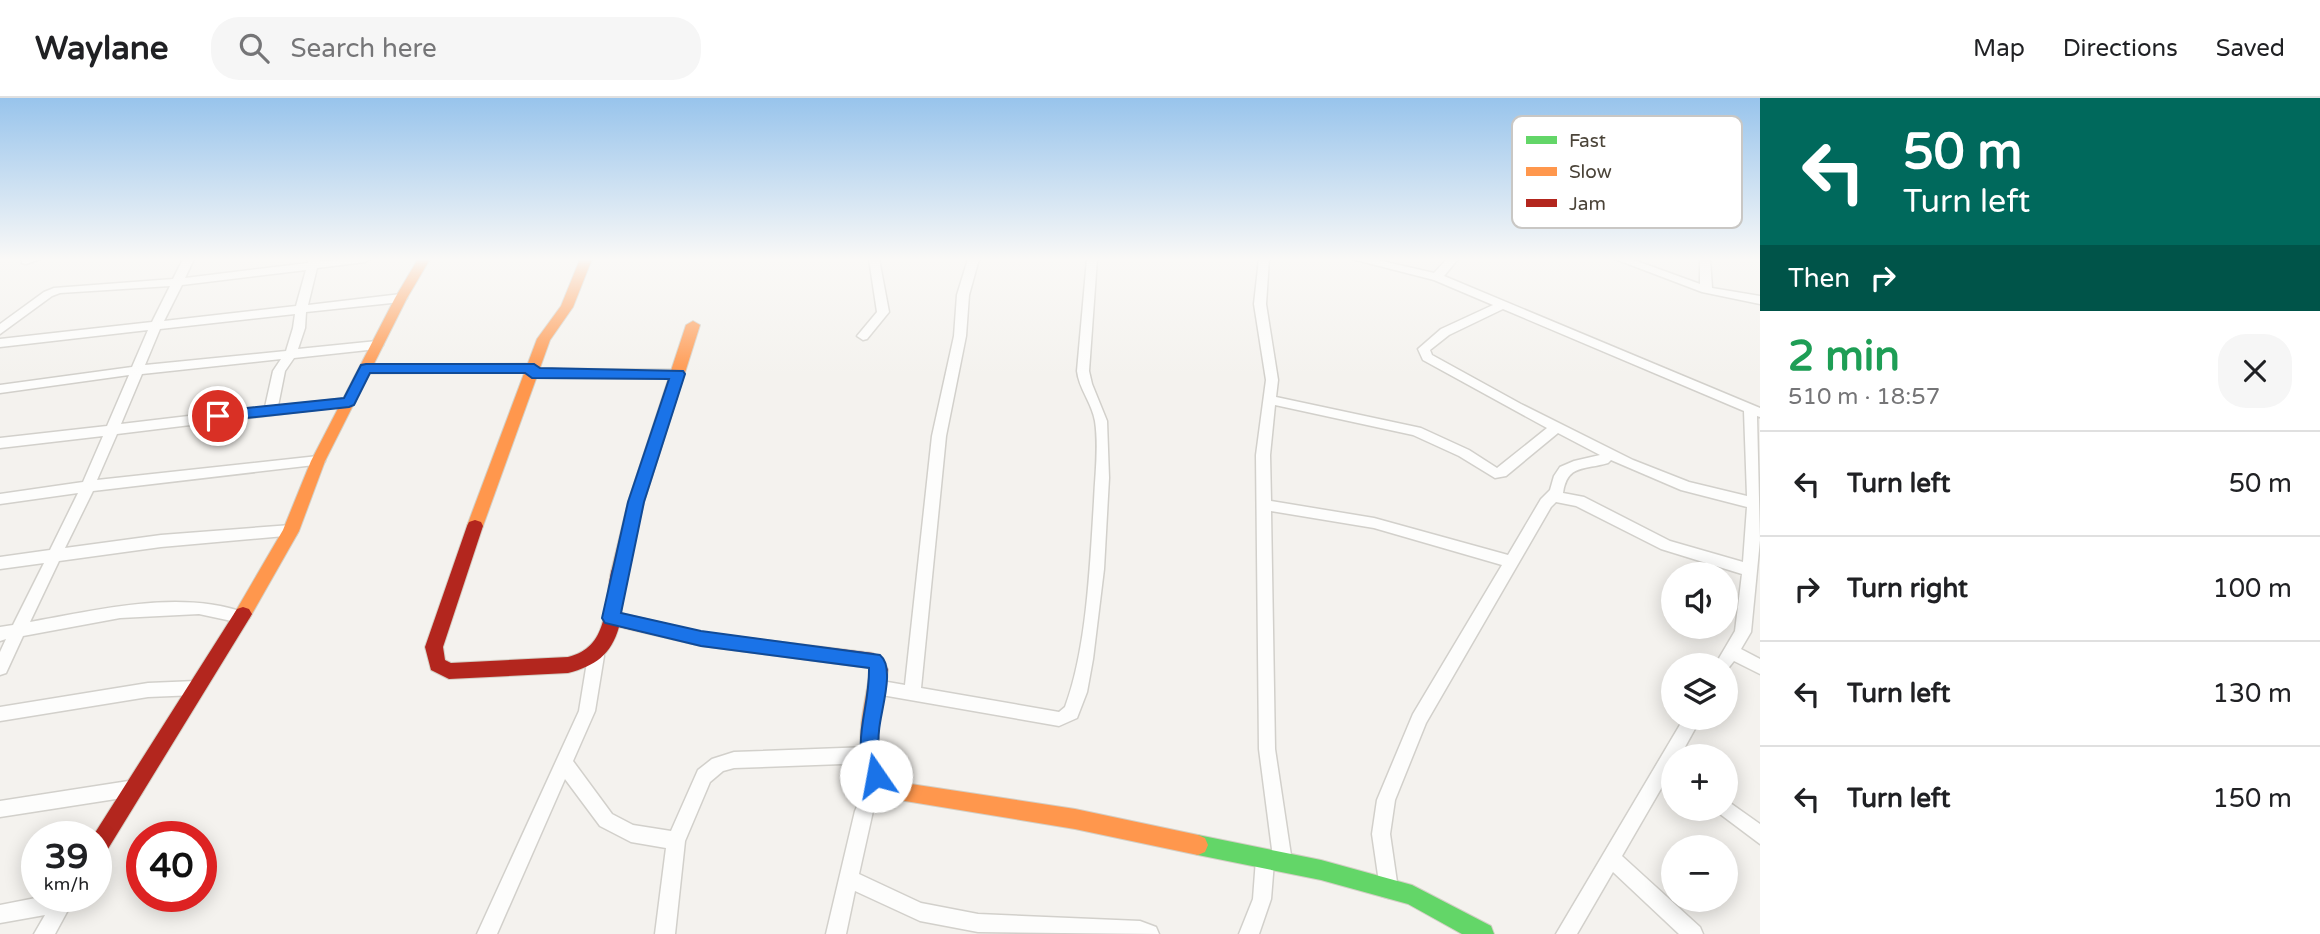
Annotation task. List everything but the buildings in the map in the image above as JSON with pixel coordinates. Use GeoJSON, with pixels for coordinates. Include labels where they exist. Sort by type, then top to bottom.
{"type":"FeatureCollection","features":[{"type":"Feature","properties":{"kind":"street"},"geometry":{"type":"LineString","coordinates":[[0,330],[43,298]]}},
{"type":"Feature","properties":{"kind":"street"},"geometry":{"type":"LineString","coordinates":[[0,668],[88,486],[156,326],[171,298]]}},
{"type":"Feature","properties":{"kind":"street"},"geometry":{"type":"LineString","coordinates":[[271,410],[279,372],[291,353],[299,328],[304,298]]}},
{"type":"Feature","properties":{"kind":"street"},"geometry":{"type":"LineString","coordinates":[[0,343],[401,298]]}},
{"type":"Feature","properties":{"kind":"street"},"geometry":{"type":"LineString","coordinates":[[112,824],[291,531],[318,461],[401,298]]}},
{"type":"Feature","properties":{"kind":"street"},"geometry":{"type":"LineString","coordinates":[[571,298],[544,339],[452,590],[434,647],[437,665],[449,671],[568,666],[584,663],[596,656]]}},
{"type":"Feature","properties":{"kind":"street"},"geometry":{"type":"LineString","coordinates":[[863,336],[884,312],[881,298]]}},
{"type":"Feature","properties":{"kind":"street"},"geometry":{"type":"LineString","coordinates":[[912,693],[939,436],[950,373],[960,336],[963,298]]}},
{"type":"Feature","properties":{"kind":"street"},"geometry":{"type":"LineString","coordinates":[[876,687],[1059,719],[1074,709],[1086,671],[1102,480],[1101,420],[1084,386],[1089,298]]}},
{"type":"Feature","properties":{"kind":"street"},"geometry":{"type":"LineString","coordinates":[[1249,934],[1274,860],[1267,749],[1263,455],[1272,380],[1261,298]]}},
{"type":"Feature","properties":{"kind":"street"},"geometry":{"type":"LineString","coordinates":[[1487,298],[1755,411],[1757,504],[1743,632],[1730,653]]}},
{"type":"Feature","properties":{"kind":"street"},"geometry":{"type":"LineString","coordinates":[[1503,305],[1445,332],[1424,348],[1424,352],[1433,362],[1609,454],[1686,486],[1757,504]]}},
{"type":"Feature","properties":{"kind":"street"},"geometry":{"type":"LineString","coordinates":[[487,934],[587,711],[596,656],[608,637],[636,502],[693,325]]}},
{"type":"Feature","properties":{"kind":"street"},"geometry":{"type":"LineString","coordinates":[[0,389],[138,370],[377,345]]}},
{"type":"Feature","properties":{"kind":"street"},"geometry":{"type":"LineString","coordinates":[[366,369],[678,374]]}},
{"type":"Feature","properties":{"kind":"street"},"geometry":{"type":"LineString","coordinates":[[1270,400],[1416,431],[1464,453],[1495,473],[1501,472],[1557,427]]}},
{"type":"Feature","properties":{"kind":"street"},"geometry":{"type":"LineString","coordinates":[[0,443],[349,402]]}},
{"type":"Feature","properties":{"kind":"street"},"geometry":{"type":"LineString","coordinates":[[1389,889],[1381,834],[1385,800],[1419,719],[1546,503],[1557,492],[1556,484],[1567,469],[1580,462],[1603,460],[1609,454]]}},
{"type":"Feature","properties":{"kind":"street"},"geometry":{"type":"LineString","coordinates":[[0,499],[88,486],[318,461]]}},
{"type":"Feature","properties":{"kind":"street"},"geometry":{"type":"LineString","coordinates":[[1554,496],[1579,501],[1667,545],[1749,570]]}},
{"type":"Feature","properties":{"kind":"street"},"geometry":{"type":"LineString","coordinates":[[1265,505],[1374,523],[1513,562]]}},
{"type":"Feature","properties":{"kind":"street"},"geometry":{"type":"LineString","coordinates":[[0,563],[161,541],[291,531]]}},
{"type":"Feature","properties":{"kind":"street"},"geometry":{"type":"LineString","coordinates":[[0,634],[133,612],[199,608],[240,617]]}},
{"type":"Feature","properties":{"kind":"street"},"geometry":{"type":"LineString","coordinates":[[611,618],[701,639],[873,661],[878,665],[869,733],[869,755],[876,776],[887,788],[1075,819],[1274,860],[1412,895],[1483,934]]}},
{"type":"Feature","properties":{"kind":"street"},"geometry":{"type":"LineString","coordinates":[[1738,661],[1760,667]]}},
{"type":"Feature","properties":{"kind":"street"},"geometry":{"type":"LineString","coordinates":[[0,714],[148,690],[196,688]]}},
{"type":"Feature","properties":{"kind":"street"},"geometry":{"type":"LineString","coordinates":[[665,934],[676,841],[704,776],[718,765],[734,760],[869,755]]}},
{"type":"Feature","properties":{"kind":"street"},"geometry":{"type":"LineString","coordinates":[[564,763],[606,820],[631,833],[676,841]]}},
{"type":"Feature","properties":{"kind":"street"},"geometry":{"type":"LineString","coordinates":[[1566,934],[1661,779]]}},
{"type":"Feature","properties":{"kind":"street"},"geometry":{"type":"LineString","coordinates":[[836,934],[864,811],[870,797],[883,783]]}},
{"type":"Feature","properties":{"kind":"street"},"geometry":{"type":"LineString","coordinates":[[0,809],[135,788]]}},
{"type":"Feature","properties":{"kind":"street"},"geometry":{"type":"LineString","coordinates":[[1738,818],[1760,835]]}},
{"type":"Feature","properties":{"kind":"street"},"geometry":{"type":"LineString","coordinates":[[1611,858],[1693,934]]}},
{"type":"Feature","properties":{"kind":"street"},"geometry":{"type":"LineString","coordinates":[[848,878],[920,912],[978,923],[1140,931],[1149,934]]}},
{"type":"Feature","properties":{"kind":"street"},"geometry":{"type":"LineString","coordinates":[[0,914],[21,909]]}},
{"type":"Feature","properties":{"kind":"street"},"geometry":{"type":"LineString","coordinates":[[44,934],[58,912]]}},
{"type":"Feature","properties":{"kind":"traffic: fast"},"geometry":{"type":"LineString","coordinates":[[1198,845],[1321,870],[1412,895],[1483,934]]}},
{"type":"Feature","properties":{"kind":"traffic: slow"},"geometry":{"type":"LineString","coordinates":[[243,614],[291,531],[318,461],[401,298]]}},
{"type":"Feature","properties":{"kind":"traffic: slow"},"geometry":{"type":"LineString","coordinates":[[475,526],[544,339],[571,298]]}},
{"type":"Feature","properties":{"kind":"traffic: slow"},"geometry":{"type":"LineString","coordinates":[[619,572],[636,502],[693,325]]}},
{"type":"Feature","properties":{"kind":"traffic: slow"},"geometry":{"type":"LineString","coordinates":[[879,670],[870,721],[870,753],[875,768],[884,781],[900,792],[1075,819],[1198,845]]}},
{"type":"Feature","properties":{"kind":"traffic: jam"},"geometry":{"type":"LineString","coordinates":[[475,526],[434,647],[437,665],[449,671],[568,665],[584,661],[596,653],[609,631],[619,572]]}},
{"type":"Feature","properties":{"kind":"traffic: jam"},"geometry":{"type":"LineString","coordinates":[[112,824],[243,614]]}},
{"type":"Feature","properties":{"kind":"traffic: jam"},"geometry":{"type":"LineString","coordinates":[[611,618],[701,639],[873,661],[879,670]]}},
{"type":"Feature","properties":{"kind":"route"},"geometry":{"type":"LineString","coordinates":[[218,416],[349,402],[366,369],[534,368],[532,373],[678,374],[636,502],[617,580],[611,618],[701,639],[873,661],[878,665],[879,672],[869,733],[869,755],[876,776]]}}]}
